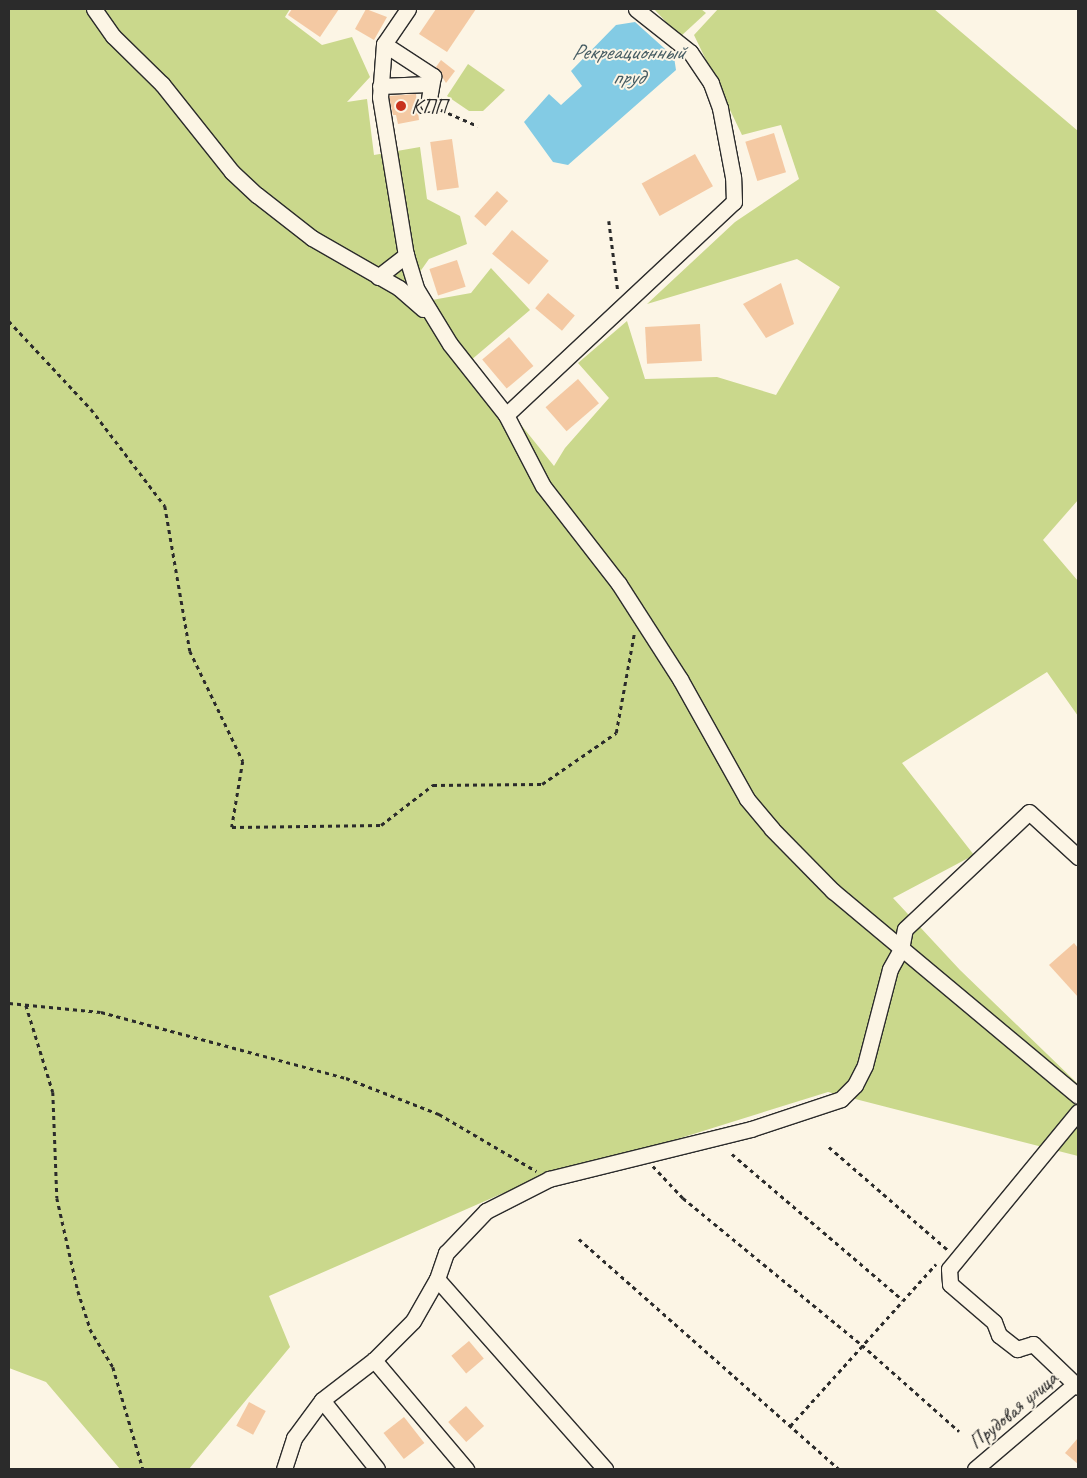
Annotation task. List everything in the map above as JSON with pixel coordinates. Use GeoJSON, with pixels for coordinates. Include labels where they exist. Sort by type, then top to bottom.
{"type":"FeatureCollection","features":[{"type":"Feature","properties":{"kind":"street"},"geometry":{"type":"LineString","coordinates":[[94,9],[113,36],[162,84],[232,172],[312,238],[399,288],[436,321]]}},
{"type":"Feature","properties":{"kind":"street"},"geometry":{"type":"LineString","coordinates":[[408,9],[384,44],[380,92],[406,255],[417,290],[436,321],[464,364],[506,415],[543,486],[619,584],[680,679],[747,799],[833,890],[1078,1096]]}},
{"type":"Feature","properties":{"kind":"street"},"geometry":{"type":"LineString","coordinates":[[506,415],[734,202],[728,151],[711,83],[690,52],[636,9]]}},
{"type":"Feature","properties":{"kind":"street"},"geometry":{"type":"LineString","coordinates":[[384,44],[433,76],[429,84],[428,104]]}},
{"type":"Feature","properties":{"kind":"street"},"geometry":{"type":"LineString","coordinates":[[380,92],[429,84]]}},
{"type":"Feature","properties":{"kind":"street"},"geometry":{"type":"LineString","coordinates":[[378,277],[406,255]]}},
{"type":"Feature","properties":{"kind":"street"},"geometry":{"type":"LineString","coordinates":[[284,1469],[294,1438],[322,1400],[374,1360],[413,1321],[437,1279],[446,1253],[486,1211],[549,1179],[646,1157],[751,1129],[842,1099],[855,1085],[865,1065],[890,969],[901,949],[905,929],[1029,812],[1078,857]]}},
{"type":"Feature","properties":{"kind":"street"},"geometry":{"type":"LineString","coordinates":[[1077,1386],[1033,1344],[1017,1348],[999,1335],[994,1322],[950,1284],[949,1270],[1078,1112]]}},
{"type":"Feature","properties":{"kind":"street"},"geometry":{"type":"LineString","coordinates":[[437,1279],[605,1469]]}},
{"type":"Feature","properties":{"kind":"street"},"geometry":{"type":"LineString","coordinates":[[374,1360],[466,1469]]}},
{"type":"Feature","properties":{"kind":"street","name":"Прудовая улица"},"geometry":{"type":"LineString","coordinates":[[975,1469],[1077,1386]]}},
{"type":"Feature","properties":{"kind":"street"},"geometry":{"type":"LineString","coordinates":[[322,1400],[377,1469]]}},
{"type":"Feature","properties":{"kind":"path"},"geometry":{"type":"LineString","coordinates":[[428,104],[478,126]]}},
{"type":"Feature","properties":{"kind":"path"},"geometry":{"type":"LineString","coordinates":[[609,221],[614,273],[622,308]]}},
{"type":"Feature","properties":{"kind":"path"},"geometry":{"type":"LineString","coordinates":[[9,322],[91,409],[165,506],[190,651],[243,761],[232,827],[381,825],[433,785],[542,784],[616,733],[636,625]]}},
{"type":"Feature","properties":{"kind":"path"},"geometry":{"type":"LineString","coordinates":[[9,1003],[101,1012],[137,1020],[346,1078],[439,1114],[549,1179]]}},
{"type":"Feature","properties":{"kind":"path"},"geometry":{"type":"LineString","coordinates":[[26,1005],[52,1092],[57,1198],[78,1291],[90,1329],[113,1367],[143,1469]]}},
{"type":"Feature","properties":{"kind":"path"},"geometry":{"type":"LineString","coordinates":[[829,1147],[948,1250]]}},
{"type":"Feature","properties":{"kind":"path"},"geometry":{"type":"LineString","coordinates":[[732,1154],[903,1300]]}},
{"type":"Feature","properties":{"kind":"path"},"geometry":{"type":"LineString","coordinates":[[646,1157],[683,1198],[862,1345],[960,1431]]}},
{"type":"Feature","properties":{"kind":"path"},"geometry":{"type":"LineString","coordinates":[[579,1239],[839,1469]]}},
{"type":"Feature","properties":{"kind":"path"},"geometry":{"type":"LineString","coordinates":[[790,1426],[948,1250],[953,1247]]}},
{"type":"Feature","properties":{"kind":"green space"},"geometry":{"type":"Polygon","coordinates":[[[9,9],[290,9],[285,17],[322,45],[352,37],[370,77],[347,102],[367,99],[374,155],[420,147],[427,199],[460,216],[467,244],[429,259],[417,276],[432,300],[471,293],[491,268],[530,310],[470,361],[554,466],[565,448],[609,398],[578,363],[627,321],[645,379],[717,377],[776,395],[840,287],[797,259],[647,304],[735,222],[799,179],[781,125],[742,135],[694,35],[718,9],[934,9],[1078,131],[1078,500],[1043,540],[1078,581],[1078,716],[1047,672],[902,763],[974,855],[893,898],[960,970],[1078,1084],[1078,1156],[828,1092],[501,1194],[269,1296],[290,1347],[189,1469],[120,1469],[46,1382],[9,1368],[9,9]]]}},
{"type":"Feature","properties":{"kind":"green space"},"geometry":{"type":"Polygon","coordinates":[[[654,9],[701,9],[706,13],[680,37],[654,9]]]}},
{"type":"Feature","properties":{"kind":"green space"},"geometry":{"type":"Polygon","coordinates":[[[468,64],[505,90],[483,111],[469,111],[447,96],[468,64]]]}},
{"type":"Feature","properties":{"kind":"water","name":"Рекреационный пруд"},"geometry":{"type":"Polygon","coordinates":[[[635,22],[674,57],[676,70],[568,165],[553,162],[524,122],[549,94],[561,105],[582,86],[571,71],[616,25],[635,22]]]}},
{"type":"Feature","properties":{"kind":"building"},"geometry":{"type":"Polygon","coordinates":[[[292,9],[339,9],[320,37],[288,15],[292,9]]]}},
{"type":"Feature","properties":{"kind":"building"},"geometry":{"type":"Polygon","coordinates":[[[366,9],[387,17],[374,40],[355,29],[366,9]]]}},
{"type":"Feature","properties":{"kind":"building"},"geometry":{"type":"Polygon","coordinates":[[[436,9],[476,9],[447,52],[419,34],[436,9]]]}},
{"type":"Feature","properties":{"kind":"building"},"geometry":{"type":"Polygon","coordinates":[[[441,60],[455,71],[446,83],[436,67],[441,60]]]}},
{"type":"Feature","properties":{"kind":"building","name":"КПП"},"geometry":{"type":"Polygon","coordinates":[[[416,94],[419,120],[398,124],[396,115],[393,115],[389,96],[416,94]]]}},
{"type":"Feature","properties":{"kind":"building"},"geometry":{"type":"Polygon","coordinates":[[[774,133],[786,172],[757,181],[745,142],[774,133]]]}},
{"type":"Feature","properties":{"kind":"building"},"geometry":{"type":"Polygon","coordinates":[[[452,139],[459,188],[437,191],[430,142],[452,139]]]}},
{"type":"Feature","properties":{"kind":"building"},"geometry":{"type":"Polygon","coordinates":[[[695,154],[713,186],[660,216],[642,184],[695,154]]]}},
{"type":"Feature","properties":{"kind":"building"},"geometry":{"type":"Polygon","coordinates":[[[497,191],[508,201],[485,226],[474,216],[497,191]]]}},
{"type":"Feature","properties":{"kind":"building"},"geometry":{"type":"Polygon","coordinates":[[[512,230],[549,261],[529,285],[492,254],[512,230]]]}},
{"type":"Feature","properties":{"kind":"building"},"geometry":{"type":"Polygon","coordinates":[[[457,260],[466,287],[438,296],[429,269],[457,260]]]}},
{"type":"Feature","properties":{"kind":"building"},"geometry":{"type":"Polygon","coordinates":[[[781,283],[794,324],[766,338],[743,304],[781,283]]]}},
{"type":"Feature","properties":{"kind":"building"},"geometry":{"type":"Polygon","coordinates":[[[548,293],[575,315],[562,331],[535,308],[548,293]]]}},
{"type":"Feature","properties":{"kind":"building"},"geometry":{"type":"Polygon","coordinates":[[[700,324],[702,361],[647,364],[645,327],[700,324]]]}},
{"type":"Feature","properties":{"kind":"building"},"geometry":{"type":"Polygon","coordinates":[[[509,337],[533,366],[507,389],[482,359],[509,337]]]}},
{"type":"Feature","properties":{"kind":"building"},"geometry":{"type":"Polygon","coordinates":[[[578,379],[599,403],[567,431],[546,407],[578,379]]]}},
{"type":"Feature","properties":{"kind":"building"},"geometry":{"type":"Polygon","coordinates":[[[1074,943],[1078,948],[1078,997],[1049,965],[1074,943]]]}},
{"type":"Feature","properties":{"kind":"building"},"geometry":{"type":"Polygon","coordinates":[[[469,1341],[484,1359],[466,1373],[451,1356],[469,1341]]]}},
{"type":"Feature","properties":{"kind":"building"},"geometry":{"type":"Polygon","coordinates":[[[249,1402],[266,1411],[253,1435],[236,1426],[249,1402]]]}},
{"type":"Feature","properties":{"kind":"building"},"geometry":{"type":"Polygon","coordinates":[[[466,1406],[484,1426],[466,1442],[448,1422],[466,1406]]]}},
{"type":"Feature","properties":{"kind":"building"},"geometry":{"type":"Polygon","coordinates":[[[404,1417],[424,1443],[404,1459],[384,1433],[404,1417]]]}},
{"type":"Feature","properties":{"kind":"building"},"geometry":{"type":"Polygon","coordinates":[[[1078,1438],[1078,1464],[1065,1453],[1078,1438]]]}},
{"type":"Feature","properties":{"kind":"place","name":"КПП"},"geometry":{"type":"Point","coordinates":[401,106]}}]}
